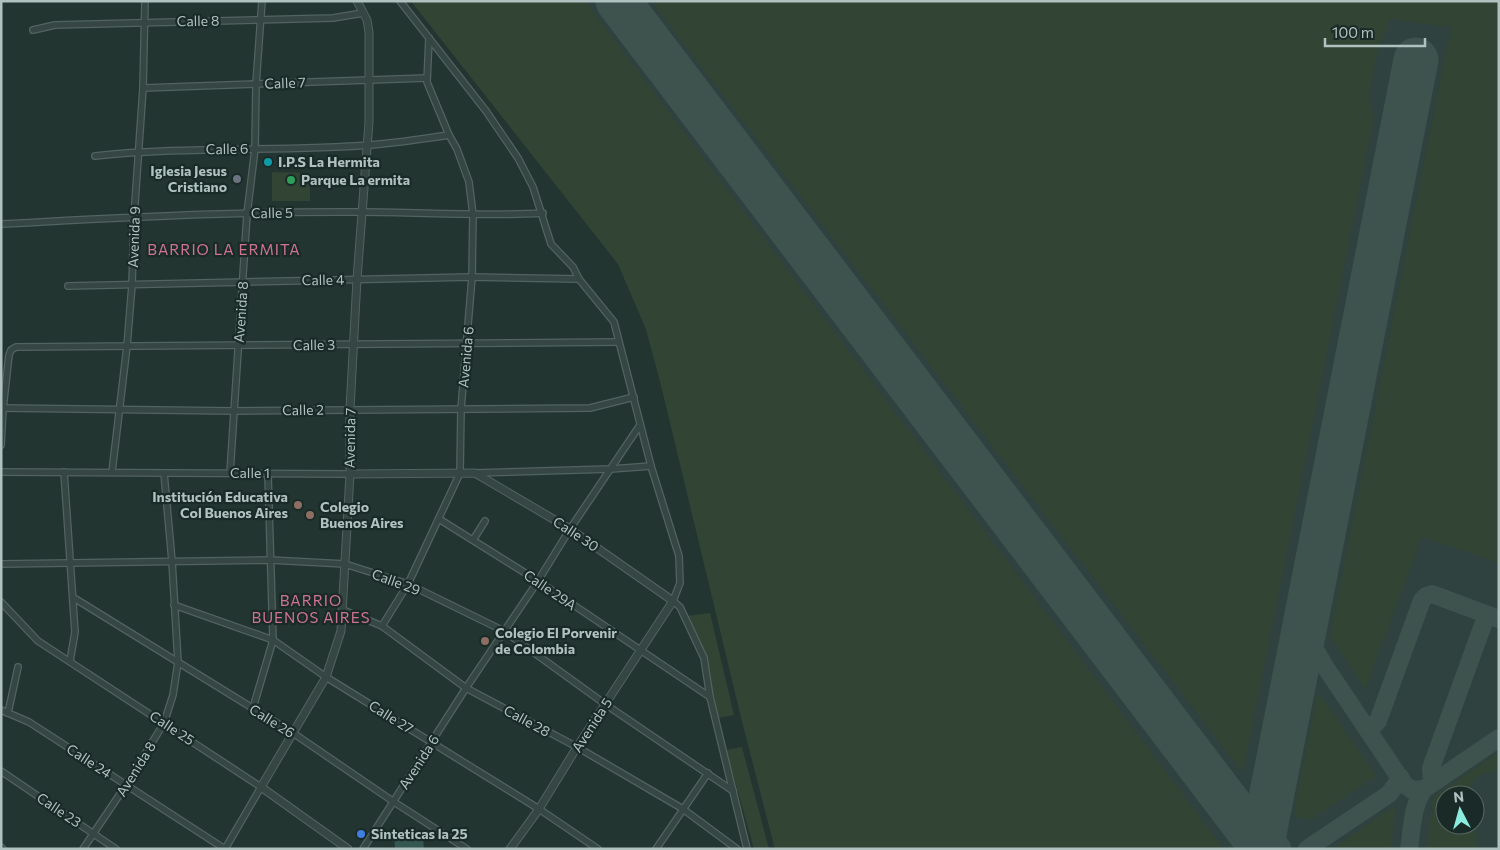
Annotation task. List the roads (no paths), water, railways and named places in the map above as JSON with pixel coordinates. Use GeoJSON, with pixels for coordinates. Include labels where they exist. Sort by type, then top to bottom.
{"type":"FeatureCollection","features":[{"type":"Feature","properties":{"kind":"street","name":"Avenida 9"},"geometry":{"type":"LineString","coordinates":[[112,472],[127,346],[132,285],[134,217],[143,88],[145,1]]}},
{"type":"Feature","properties":{"kind":"street","name":"Avenida 8"},"geometry":{"type":"LineString","coordinates":[[230,473],[248,214],[255,149],[256,84],[262,1]]}},
{"type":"Feature","properties":{"kind":"street","name":"Avenida 7"},"geometry":{"type":"LineString","coordinates":[[225,849],[326,677],[340,631],[343,610],[350,474],[350,409],[356,279],[368,145],[369,32],[357,1]]}},
{"type":"Feature","properties":{"kind":"street"},"geometry":{"type":"LineString","coordinates":[[400,1],[486,111],[518,158],[533,186],[543,213],[546,231],[551,244],[573,267],[579,279],[614,322],[651,466],[679,556],[680,583],[673,601],[680,607],[704,658],[710,698],[747,849]]}},
{"type":"Feature","properties":{"kind":"street","name":"Calle 8"},"geometry":{"type":"LineString","coordinates":[[33,30],[55,25],[333,18],[363,13]]}},
{"type":"Feature","properties":{"kind":"street"},"geometry":{"type":"LineString","coordinates":[[427,78],[429,38]]}},
{"type":"Feature","properties":{"kind":"street","name":"Calle 7"},"geometry":{"type":"LineString","coordinates":[[143,88],[427,78]]}},
{"type":"Feature","properties":{"kind":"street","name":"Avenida 6"},"geometry":{"type":"LineString","coordinates":[[382,626],[408,584],[460,473],[461,410],[472,277],[473,215],[470,182],[427,82],[427,78]]}},
{"type":"Feature","properties":{"kind":"street","name":"Calle 6"},"geometry":{"type":"LineString","coordinates":[[95,156],[140,151],[368,145],[449,135]]}},
{"type":"Feature","properties":{"kind":"street","name":"Calle 5"},"geometry":{"type":"LineString","coordinates":[[1,224],[134,217],[248,214],[362,212],[473,215],[543,213]]}},
{"type":"Feature","properties":{"kind":"street","name":"Calle 4"},"geometry":{"type":"LineString","coordinates":[[68,286],[472,277],[579,279]]}},
{"type":"Feature","properties":{"kind":"street","name":"Calle 3"},"geometry":{"type":"LineString","coordinates":[[2,408],[11,350],[16,346],[466,345],[618,342]]}},
{"type":"Feature","properties":{"kind":"street","name":"Calle 2"},"geometry":{"type":"LineString","coordinates":[[2,408],[234,411],[590,408],[634,397]]}},
{"type":"Feature","properties":{"kind":"street"},"geometry":{"type":"LineString","coordinates":[[1,445],[2,408]]}},
{"type":"Feature","properties":{"kind":"street","name":"Avenida 6"},"geometry":{"type":"LineString","coordinates":[[363,849],[466,688],[640,425]]}},
{"type":"Feature","properties":{"kind":"street","name":"Calle 1"},"geometry":{"type":"LineString","coordinates":[[1,472],[475,473],[651,466]]}},
{"type":"Feature","properties":{"kind":"street"},"geometry":{"type":"LineString","coordinates":[[64,472],[74,598],[75,632],[70,661]]}},
{"type":"Feature","properties":{"kind":"street"},"geometry":{"type":"LineString","coordinates":[[495,485],[499,472]]}},
{"type":"Feature","properties":{"kind":"street","name":"Avenida 8"},"geometry":{"type":"LineString","coordinates":[[83,849],[126,785],[164,723],[173,695],[178,662],[164,473]]}},
{"type":"Feature","properties":{"kind":"street","name":"Calle 30"},"geometry":{"type":"LineString","coordinates":[[475,473],[570,529],[673,601]]}},
{"type":"Feature","properties":{"kind":"street"},"geometry":{"type":"LineString","coordinates":[[253,708],[273,640],[268,474]]}},
{"type":"Feature","properties":{"kind":"street","name":"Calle 29A"},"geometry":{"type":"LineString","coordinates":[[440,519],[538,581],[710,698]]}},
{"type":"Feature","properties":{"kind":"street"},"geometry":{"type":"LineString","coordinates":[[473,540],[485,520]]}},
{"type":"Feature","properties":{"kind":"street","name":"Calle 29"},"geometry":{"type":"LineString","coordinates":[[1,564],[270,560],[345,564],[408,584],[504,631],[605,704],[733,791]]}},
{"type":"Feature","properties":{"kind":"street","name":"Calle 26"},"geometry":{"type":"LineString","coordinates":[[74,598],[293,733],[467,849]]}},
{"type":"Feature","properties":{"kind":"street","name":"Avenida 5"},"geometry":{"type":"LineString","coordinates":[[510,849],[539,809],[576,747],[641,652],[673,601]]}},
{"type":"Feature","properties":{"kind":"street","name":"Calle 25"},"geometry":{"type":"LineString","coordinates":[[1,602],[38,642],[70,661],[261,787],[348,849]]}},
{"type":"Feature","properties":{"kind":"street","name":"Calle 27"},"geometry":{"type":"LineString","coordinates":[[174,605],[273,640],[326,677],[539,809],[598,849]]}},
{"type":"Feature","properties":{"kind":"street","name":"Calle 28"},"geometry":{"type":"LineString","coordinates":[[343,610],[382,626],[466,688],[576,747],[683,810],[737,849]]}},
{"type":"Feature","properties":{"kind":"street"},"geometry":{"type":"LineString","coordinates":[[8,713],[18,667]]}},
{"type":"Feature","properties":{"kind":"street","name":"Calle 24"},"geometry":{"type":"LineString","coordinates":[[1,710],[29,722],[225,849]]}},
{"type":"Feature","properties":{"kind":"street","name":"Calle 23"},"geometry":{"type":"LineString","coordinates":[[1,771],[116,849]]}},
{"type":"Feature","properties":{"kind":"street"},"geometry":{"type":"LineString","coordinates":[[656,849],[708,773]]}},
{"type":"Feature","properties":{"kind":"water"},"geometry":{"type":"Polygon","coordinates":[[[416,830],[420,838],[423,838],[424,849],[395,849],[394,833],[416,830]]]}},
{"type":"Feature","properties":{"kind":"place","name":"I.P.S La Hermita"},"geometry":{"type":"Point","coordinates":[268,162]}},
{"type":"Feature","properties":{"kind":"place","name":"Iglesia Jesus Cristiano"},"geometry":{"type":"Point","coordinates":[237,179]}},
{"type":"Feature","properties":{"kind":"place","name":"Parque La ermita"},"geometry":{"type":"Point","coordinates":[291,180]}},
{"type":"Feature","properties":{"kind":"place","name":"Institución Educativa Col Buenos Aires"},"geometry":{"type":"Point","coordinates":[298,505]}},
{"type":"Feature","properties":{"kind":"place","name":"Colegio Buenos Aires"},"geometry":{"type":"Point","coordinates":[310,515]}},
{"type":"Feature","properties":{"kind":"place","name":"Colegio El Porvenir de Colombia"},"geometry":{"type":"Point","coordinates":[485,641]}},
{"type":"Feature","properties":{"kind":"place","name":"Sinteticas la 25"},"geometry":{"type":"Point","coordinates":[361,834]}},
{"type":"Feature","properties":{"kind":"district","name":"BARRIO LA ERMITA"},"geometry":{"type":"Point","coordinates":[224,250]}},
{"type":"Feature","properties":{"kind":"district","name":"BARRIO BUENOS AIRES"},"geometry":{"type":"Point","coordinates":[311,610]}}]}
